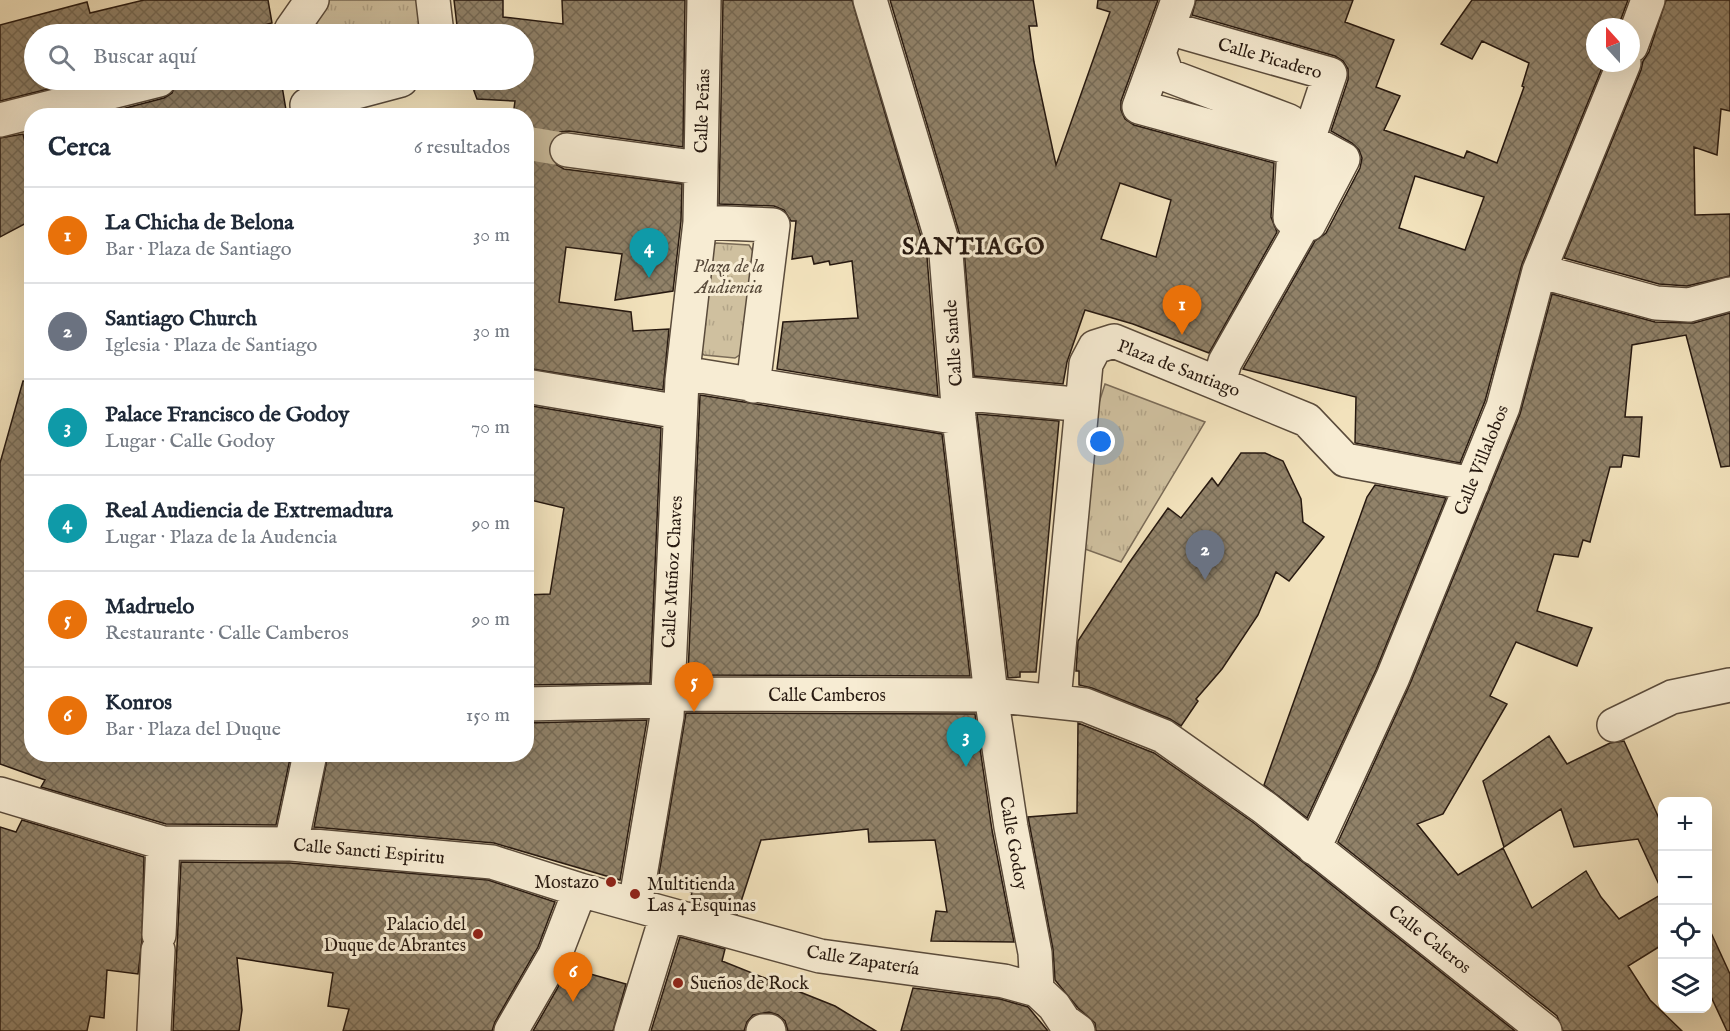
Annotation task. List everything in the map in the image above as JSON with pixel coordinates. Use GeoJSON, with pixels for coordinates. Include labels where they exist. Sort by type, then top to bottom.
{"type":"FeatureCollection","features":[{"type":"Feature","properties":{"kind":"street"},"geometry":{"type":"LineString","coordinates":[[294,24],[312,0]]}},
{"type":"Feature","properties":{"kind":"street"},"geometry":{"type":"LineString","coordinates":[[433,0],[435,24]]}},
{"type":"Feature","properties":{"kind":"street","name":"Calle Peñas"},"geometry":{"type":"LineString","coordinates":[[682,377],[700,222],[704,0]]}},
{"type":"Feature","properties":{"kind":"street","name":"Calle Sande"},"geometry":{"type":"LineString","coordinates":[[870,0],[946,254],[958,406],[991,695]]}},
{"type":"Feature","properties":{"kind":"street"},"geometry":{"type":"LineString","coordinates":[[1640,22],[1648,0]]}},
{"type":"Feature","properties":{"kind":"street"},"geometry":{"type":"LineString","coordinates":[[1173,14],[1139,107],[1294,149],[1290,218],[1302,222]]}},
{"type":"Feature","properties":{"kind":"street","name":"Calle Picadero"},"geometry":{"type":"LineString","coordinates":[[1219,382],[1225,362],[1302,222],[1309,148],[1289,121],[1167,75],[1159,53],[1173,14],[1330,74],[1308,140],[1343,159],[1309,224],[1302,222]]}},
{"type":"Feature","properties":{"kind":"street","name":"Calle Villalobos"},"geometry":{"type":"LineString","coordinates":[[1314,848],[1393,677],[1503,407],[1539,271],[1620,72]]}},
{"type":"Feature","properties":{"kind":"street"},"geometry":{"type":"LineString","coordinates":[[48,108],[119,90]]}},
{"type":"Feature","properties":{"kind":"street"},"geometry":{"type":"LineString","coordinates":[[305,100],[353,90]]}},
{"type":"Feature","properties":{"kind":"street"},"geometry":{"type":"LineString","coordinates":[[305,100],[333,108]]}},
{"type":"Feature","properties":{"kind":"street"},"geometry":{"type":"LineString","coordinates":[[0,120],[24,114]]}},
{"type":"Feature","properties":{"kind":"street"},"geometry":{"type":"LineString","coordinates":[[567,150],[700,168]]}},
{"type":"Feature","properties":{"kind":"street"},"geometry":{"type":"LineString","coordinates":[[700,222],[774,225],[753,386]]}},
{"type":"Feature","properties":{"kind":"street"},"geometry":{"type":"LineString","coordinates":[[1539,271],[1656,303],[1689,305],[1730,294]]}},
{"type":"Feature","properties":{"kind":"street","name":"Plaza de Santiago"},"geometry":{"type":"LineString","coordinates":[[1054,700],[1086,364],[1095,347],[1114,341],[1219,382],[1307,420],[1345,460],[1472,484]]}},
{"type":"Feature","properties":{"kind":"street"},"geometry":{"type":"LineString","coordinates":[[682,377],[958,406],[1064,403]]}},
{"type":"Feature","properties":{"kind":"street","name":"Calle Muñoz Chaves"},"geometry":{"type":"LineString","coordinates":[[635,905],[667,716],[682,377]]}},
{"type":"Feature","properties":{"kind":"street"},"geometry":{"type":"LineString","coordinates":[[534,387],[680,412]]}},
{"type":"Feature","properties":{"kind":"street"},"geometry":{"type":"LineString","coordinates":[[1614,725],[1672,697],[1730,685]]}},
{"type":"Feature","properties":{"kind":"street","name":"Calle Camberos"},"geometry":{"type":"LineString","coordinates":[[534,704],[666,701],[679,694],[991,695]]}},
{"type":"Feature","properties":{"kind":"street"},"geometry":{"type":"LineString","coordinates":[[991,695],[1085,705],[1163,736],[1265,808],[1314,848]]}},
{"type":"Feature","properties":{"kind":"street","name":"Calle Godoy"},"geometry":{"type":"LineString","coordinates":[[991,695],[1009,820],[1035,953],[1037,990]]}},
{"type":"Feature","properties":{"kind":"street"},"geometry":{"type":"LineString","coordinates":[[291,844],[308,762]]}},
{"type":"Feature","properties":{"kind":"street","name":"Calle Sancti Espiritu"},"geometry":{"type":"LineString","coordinates":[[0,794],[163,843],[291,844],[492,862],[635,905]]}},
{"type":"Feature","properties":{"kind":"street"},"geometry":{"type":"LineString","coordinates":[[154,1031],[163,843]]}},
{"type":"Feature","properties":{"kind":"street","name":"Calle Caleros"},"geometry":{"type":"LineString","coordinates":[[1314,848],[1545,1031]]}},
{"type":"Feature","properties":{"kind":"street"},"geometry":{"type":"LineString","coordinates":[[511,1031],[555,955],[575,888]]}},
{"type":"Feature","properties":{"kind":"street","name":"Calle Zapatería"},"geometry":{"type":"LineString","coordinates":[[635,905],[820,956],[1004,981],[1037,990]]}},
{"type":"Feature","properties":{"kind":"street"},"geometry":{"type":"LineString","coordinates":[[631,1031],[667,914]]}},
{"type":"Feature","properties":{"kind":"street"},"geometry":{"type":"LineString","coordinates":[[1037,990],[1054,1006],[1064,1021],[1078,1031]]}},
{"type":"Feature","properties":{"kind":"street"},"geometry":{"type":"LineString","coordinates":[[763,1031],[768,1031]]}},
{"type":"Feature","properties":{"kind":"green space"},"geometry":{"type":"Polygon","coordinates":[[[329,0],[426,0],[428,24],[314,24],[329,0]]]}},
{"type":"Feature","properties":{"kind":"green space","name":"Plaza de la Audiencia"},"geometry":{"type":"Polygon","coordinates":[[[716,243],[749,245],[757,258],[747,350],[735,358],[704,355],[695,346],[705,253],[716,243]]]}},
{"type":"Feature","properties":{"kind":"green space"},"geometry":{"type":"Polygon","coordinates":[[[1105,384],[1205,422],[1121,562],[1085,549],[1097,409],[1105,384]]]}},
{"type":"Feature","properties":{"kind":"building"},"geometry":{"type":"Polygon","coordinates":[[[144,0],[268,0],[272,23],[24,24],[24,90],[44,90],[0,101],[0,25],[87,2],[90,13],[144,0]]]}},
{"type":"Feature","properties":{"kind":"building"},"geometry":{"type":"Polygon","coordinates":[[[454,0],[503,0],[503,17],[563,24],[562,0],[685,0],[683,147],[569,131],[560,132],[553,138],[548,148],[549,157],[564,169],[682,184],[681,221],[673,291],[615,300],[622,254],[566,247],[559,302],[631,312],[633,331],[669,329],[663,390],[534,369],[534,108],[514,108],[515,101],[477,99],[474,90],[534,90],[534,24],[457,24],[454,0]]]}},
{"type":"Feature","properties":{"kind":"building"},"geometry":{"type":"Polygon","coordinates":[[[723,0],[852,0],[927,257],[938,396],[777,369],[783,322],[858,318],[852,261],[830,265],[829,261],[814,264],[812,256],[792,259],[796,221],[791,221],[784,210],[774,206],[719,204],[723,0]]]}},
{"type":"Feature","properties":{"kind":"building"},"geometry":{"type":"Polygon","coordinates":[[[890,0],[1033,0],[1037,26],[1029,26],[1034,62],[1056,165],[1110,12],[1097,8],[1098,0],[1158,0],[1121,101],[1121,110],[1125,119],[1134,125],[1274,163],[1271,217],[1277,232],[1209,353],[1133,324],[1085,310],[1067,362],[1063,384],[974,376],[964,249],[890,0]],[[1120,183],[1101,239],[1156,257],[1171,200],[1120,183]]]}},
{"type":"Feature","properties":{"kind":"building"},"geometry":{"type":"Polygon","coordinates":[[[1196,0],[1353,0],[1345,22],[1394,40],[1376,87],[1400,96],[1384,130],[1464,158],[1467,151],[1497,163],[1524,87],[1522,86],[1529,63],[1482,41],[1472,59],[1441,44],[1472,0],[1628,0],[1621,18],[1586,18],[1586,72],[1600,72],[1522,264],[1485,401],[1460,463],[1355,443],[1356,397],[1243,369],[1315,241],[1326,233],[1360,168],[1362,158],[1359,150],[1352,143],[1331,131],[1348,80],[1348,69],[1343,61],[1335,56],[1192,15],[1196,0]],[[1415,176],[1399,228],[1465,250],[1484,197],[1415,176]]]}},
{"type":"Feature","properties":{"kind":"building"},"geometry":{"type":"Polygon","coordinates":[[[1666,0],[1730,0],[1730,111],[1721,109],[1717,155],[1694,147],[1695,215],[1730,214],[1730,276],[1687,286],[1659,284],[1564,258],[1643,61],[1649,52],[1666,0]]]}},
{"type":"Feature","properties":{"kind":"building"},"geometry":{"type":"Polygon","coordinates":[[[173,90],[283,90],[286,108],[126,108],[164,98],[173,90]]]}},
{"type":"Feature","properties":{"kind":"building"},"geometry":{"type":"Polygon","coordinates":[[[23,134],[24,224],[0,237],[0,138],[23,134]]]}},
{"type":"Feature","properties":{"kind":"building"},"geometry":{"type":"Polygon","coordinates":[[[1552,294],[1655,322],[1694,323],[1730,313],[1730,466],[1721,467],[1686,335],[1632,345],[1625,417],[1642,417],[1639,457],[1623,455],[1621,467],[1610,467],[1590,542],[1583,540],[1578,557],[1554,554],[1537,611],[1592,628],[1577,666],[1516,642],[1490,696],[1507,704],[1443,814],[1417,824],[1458,875],[1503,848],[1532,908],[1586,871],[1601,897],[1619,919],[1658,896],[1658,947],[1628,966],[1650,1000],[1658,1008],[1658,1013],[1663,1013],[1682,1031],[1563,1031],[1557,1016],[1338,842],[1410,684],[1520,414],[1552,294]]]}},
{"type":"Feature","properties":{"kind":"building"},"geometry":{"type":"Polygon","coordinates":[[[24,381],[24,762],[289,762],[276,825],[166,824],[41,787],[45,780],[0,764],[0,463],[24,381]]]}},
{"type":"Feature","properties":{"kind":"building"},"geometry":{"type":"Polygon","coordinates":[[[700,395],[942,434],[970,676],[688,675],[700,395]]]}},
{"type":"Feature","properties":{"kind":"building"},"geometry":{"type":"Polygon","coordinates":[[[534,406],[661,428],[650,683],[534,685],[534,595],[550,594],[564,508],[534,501],[534,406]]]}},
{"type":"Feature","properties":{"kind":"building"},"geometry":{"type":"Polygon","coordinates":[[[977,414],[1059,421],[1036,672],[1020,672],[1020,677],[1008,678],[977,414]]]}},
{"type":"Feature","properties":{"kind":"building"},"geometry":{"type":"Polygon","coordinates":[[[1241,453],[1265,453],[1283,461],[1301,499],[1303,522],[1324,537],[1289,581],[1276,572],[1258,615],[1222,669],[1196,699],[1198,701],[1181,726],[1170,719],[1079,685],[1079,671],[1076,671],[1078,641],[1129,563],[1168,508],[1181,518],[1212,478],[1218,486],[1241,453]]]}},
{"type":"Feature","properties":{"kind":"building"},"geometry":{"type":"Polygon","coordinates":[[[1375,485],[1446,498],[1376,670],[1307,818],[1264,785],[1367,497],[1375,485]]]}},
{"type":"Feature","properties":{"kind":"building"},"geometry":{"type":"Polygon","coordinates":[[[686,713],[975,714],[992,830],[1014,942],[931,941],[936,911],[947,912],[935,840],[869,842],[868,829],[761,840],[737,914],[690,901],[692,892],[657,886],[686,713]]]}},
{"type":"Feature","properties":{"kind":"building"},"geometry":{"type":"Polygon","coordinates":[[[647,720],[620,880],[494,843],[314,827],[326,762],[534,762],[534,723],[647,720]]]}},
{"type":"Feature","properties":{"kind":"building"},"geometry":{"type":"Polygon","coordinates":[[[1078,723],[1154,753],[1196,782],[1254,823],[1515,1031],[1096,1031],[1095,1023],[1078,1008],[1055,980],[1053,949],[1028,817],[1077,813],[1078,723]]]}},
{"type":"Feature","properties":{"kind":"building"},"geometry":{"type":"Polygon","coordinates":[[[1549,736],[1567,764],[1610,743],[1624,741],[1658,816],[1658,882],[1638,839],[1574,847],[1561,809],[1504,847],[1483,781],[1549,736]]]}},
{"type":"Feature","properties":{"kind":"building"},"geometry":{"type":"Polygon","coordinates":[[[22,820],[144,857],[142,941],[138,974],[107,970],[104,1018],[90,1016],[87,1031],[0,1031],[0,827],[16,832],[22,820]]]}},
{"type":"Feature","properties":{"kind":"building"},"geometry":{"type":"Polygon","coordinates":[[[181,862],[290,863],[488,880],[555,902],[538,947],[492,1031],[343,1031],[349,1009],[328,1006],[333,973],[237,958],[242,1010],[239,1031],[173,1031],[181,862]]]}},
{"type":"Feature","properties":{"kind":"building"},"geometry":{"type":"Polygon","coordinates":[[[1712,935],[1730,974],[1730,1031],[1727,1031],[1712,999],[1712,935]]]}},
{"type":"Feature","properties":{"kind":"building"},"geometry":{"type":"Polygon","coordinates":[[[680,937],[725,949],[722,961],[835,1006],[876,1031],[788,1031],[785,1021],[769,1012],[753,1015],[744,1031],[651,1031],[680,937]]]}},
{"type":"Feature","properties":{"kind":"building"},"geometry":{"type":"Polygon","coordinates":[[[569,968],[626,984],[613,1031],[533,1031],[569,968]]]}},
{"type":"Feature","properties":{"kind":"building"},"geometry":{"type":"Polygon","coordinates":[[[913,988],[1000,999],[1028,1007],[1048,1031],[901,1031],[913,988]]]}},
{"type":"Feature","properties":{"kind":"tunnel"},"geometry":{"type":"LineString","coordinates":[[534,144],[567,150]]}},
{"type":"Feature","properties":{"kind":"place","name":"Real Audiencia de Extremadura"},"geometry":{"type":"Point","coordinates":[649,278]}},
{"type":"Feature","properties":{"kind":"place","name":"La Chicha de Belona"},"geometry":{"type":"Point","coordinates":[1182,335]}},
{"type":"Feature","properties":{"kind":"place","name":"Santiago Church"},"geometry":{"type":"Point","coordinates":[1205,580]}},
{"type":"Feature","properties":{"kind":"place","name":"Madruelo"},"geometry":{"type":"Point","coordinates":[694,712]}},
{"type":"Feature","properties":{"kind":"place","name":"Palace Francisco de Godoy"},"geometry":{"type":"Point","coordinates":[966,767]}},
{"type":"Feature","properties":{"kind":"place","name":"Mostazo"},"geometry":{"type":"Point","coordinates":[611,882]}},
{"type":"Feature","properties":{"kind":"place","name":"Multitienda Las 4 Esquinas"},"geometry":{"type":"Point","coordinates":[635,894]}},
{"type":"Feature","properties":{"kind":"place","name":"Palacio del Duque de Abrantes"},"geometry":{"type":"Point","coordinates":[478,934]}},
{"type":"Feature","properties":{"kind":"place","name":"Sueños de Rock"},"geometry":{"type":"Point","coordinates":[678,983]}},
{"type":"Feature","properties":{"kind":"place","name":"Konros"},"geometry":{"type":"Point","coordinates":[573,1002]}},
{"type":"Feature","properties":{"kind":"district","name":"SANTIAGO"},"geometry":{"type":"Point","coordinates":[974,246]}}]}
